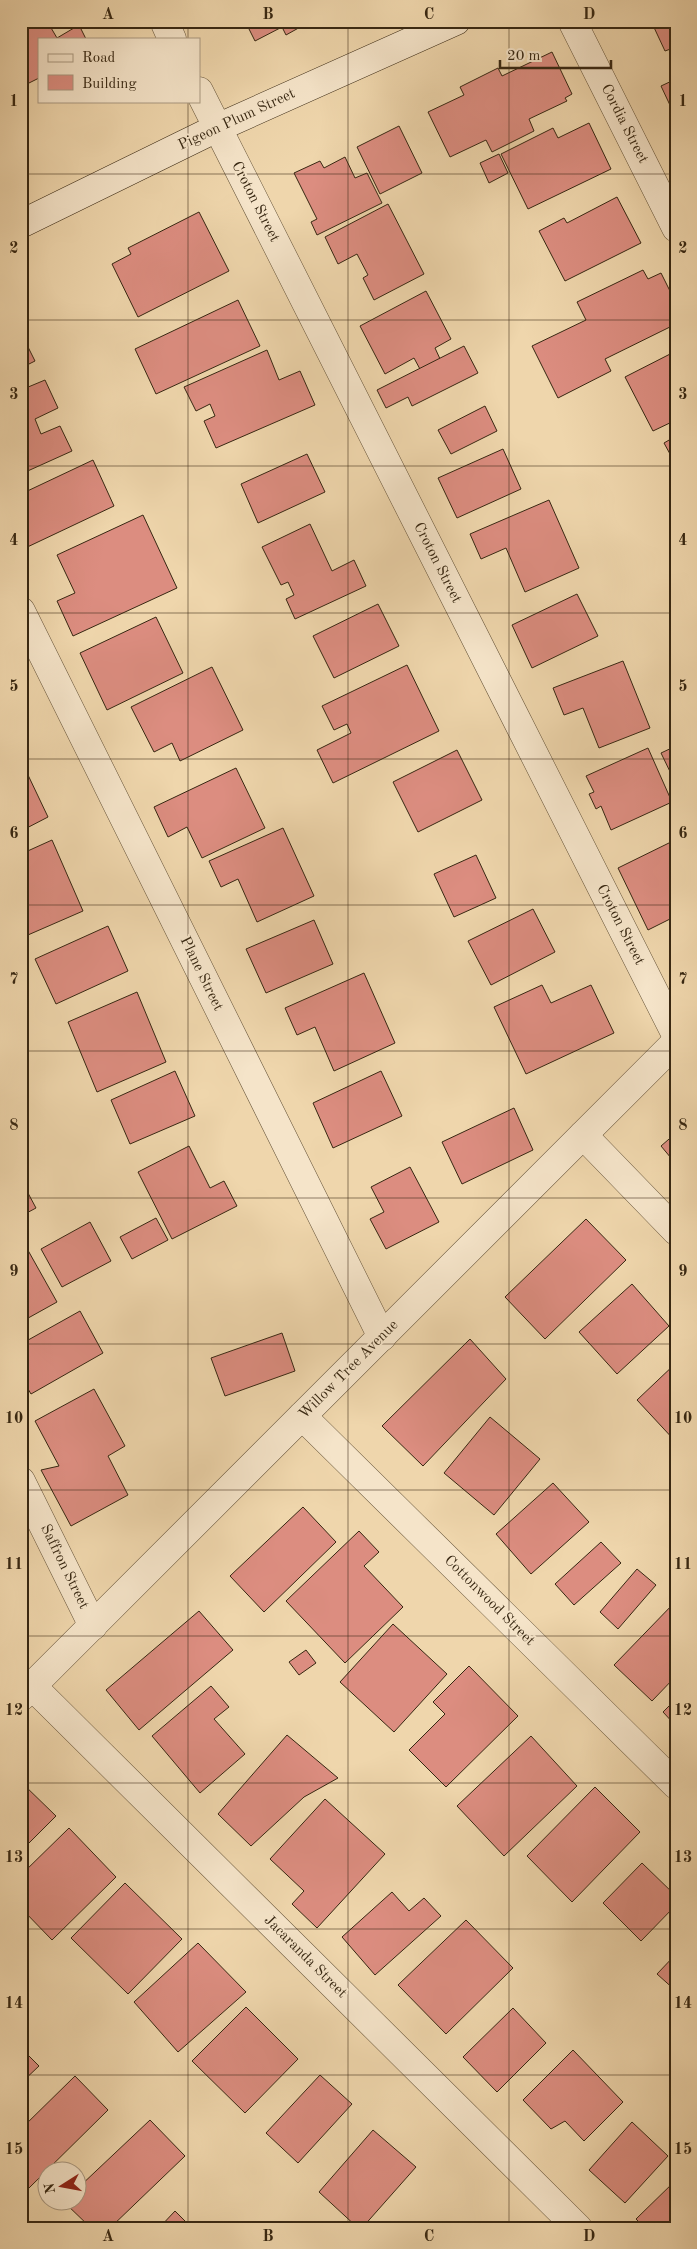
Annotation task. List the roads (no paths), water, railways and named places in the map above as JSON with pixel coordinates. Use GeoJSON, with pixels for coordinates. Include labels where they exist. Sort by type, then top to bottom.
{"type":"FeatureCollection","features":[{"type":"Feature","properties":{"kind":"street"},"geometry":{"type":"LineString","coordinates":[[164,21],[172,38]]}},
{"type":"Feature","properties":{"kind":"street","name":"Pigeon Plum Street"},"geometry":{"type":"LineString","coordinates":[[21,224],[217,128],[456,21]]}},
{"type":"Feature","properties":{"kind":"street","name":"Cordia Street"},"geometry":{"type":"LineString","coordinates":[[572,21],[676,228]]}},
{"type":"Feature","properties":{"kind":"street","name":"Croton Street"},"geometry":{"type":"LineString","coordinates":[[200,93],[676,1035]]}},
{"type":"Feature","properties":{"kind":"street","name":"Plane Street"},"geometry":{"type":"LineString","coordinates":[[21,610],[382,1337]]}},
{"type":"Feature","properties":{"kind":"street","name":"Willow Tree Avenue"},"geometry":{"type":"LineString","coordinates":[[27,1692],[676,1042]]}},
{"type":"Feature","properties":{"kind":"street"},"geometry":{"type":"LineString","coordinates":[[583,1135],[676,1231]]}},
{"type":"Feature","properties":{"kind":"street","name":"Cottonwood Street"},"geometry":{"type":"LineString","coordinates":[[302,1416],[676,1785]]}},
{"type":"Feature","properties":{"kind":"street","name":"Saffron Street"},"geometry":{"type":"LineString","coordinates":[[21,1481],[93,1626]]}},
{"type":"Feature","properties":{"kind":"street","name":"Jacaranda Street"},"geometry":{"type":"LineString","coordinates":[[27,1692],[578,2228]]}}]}
